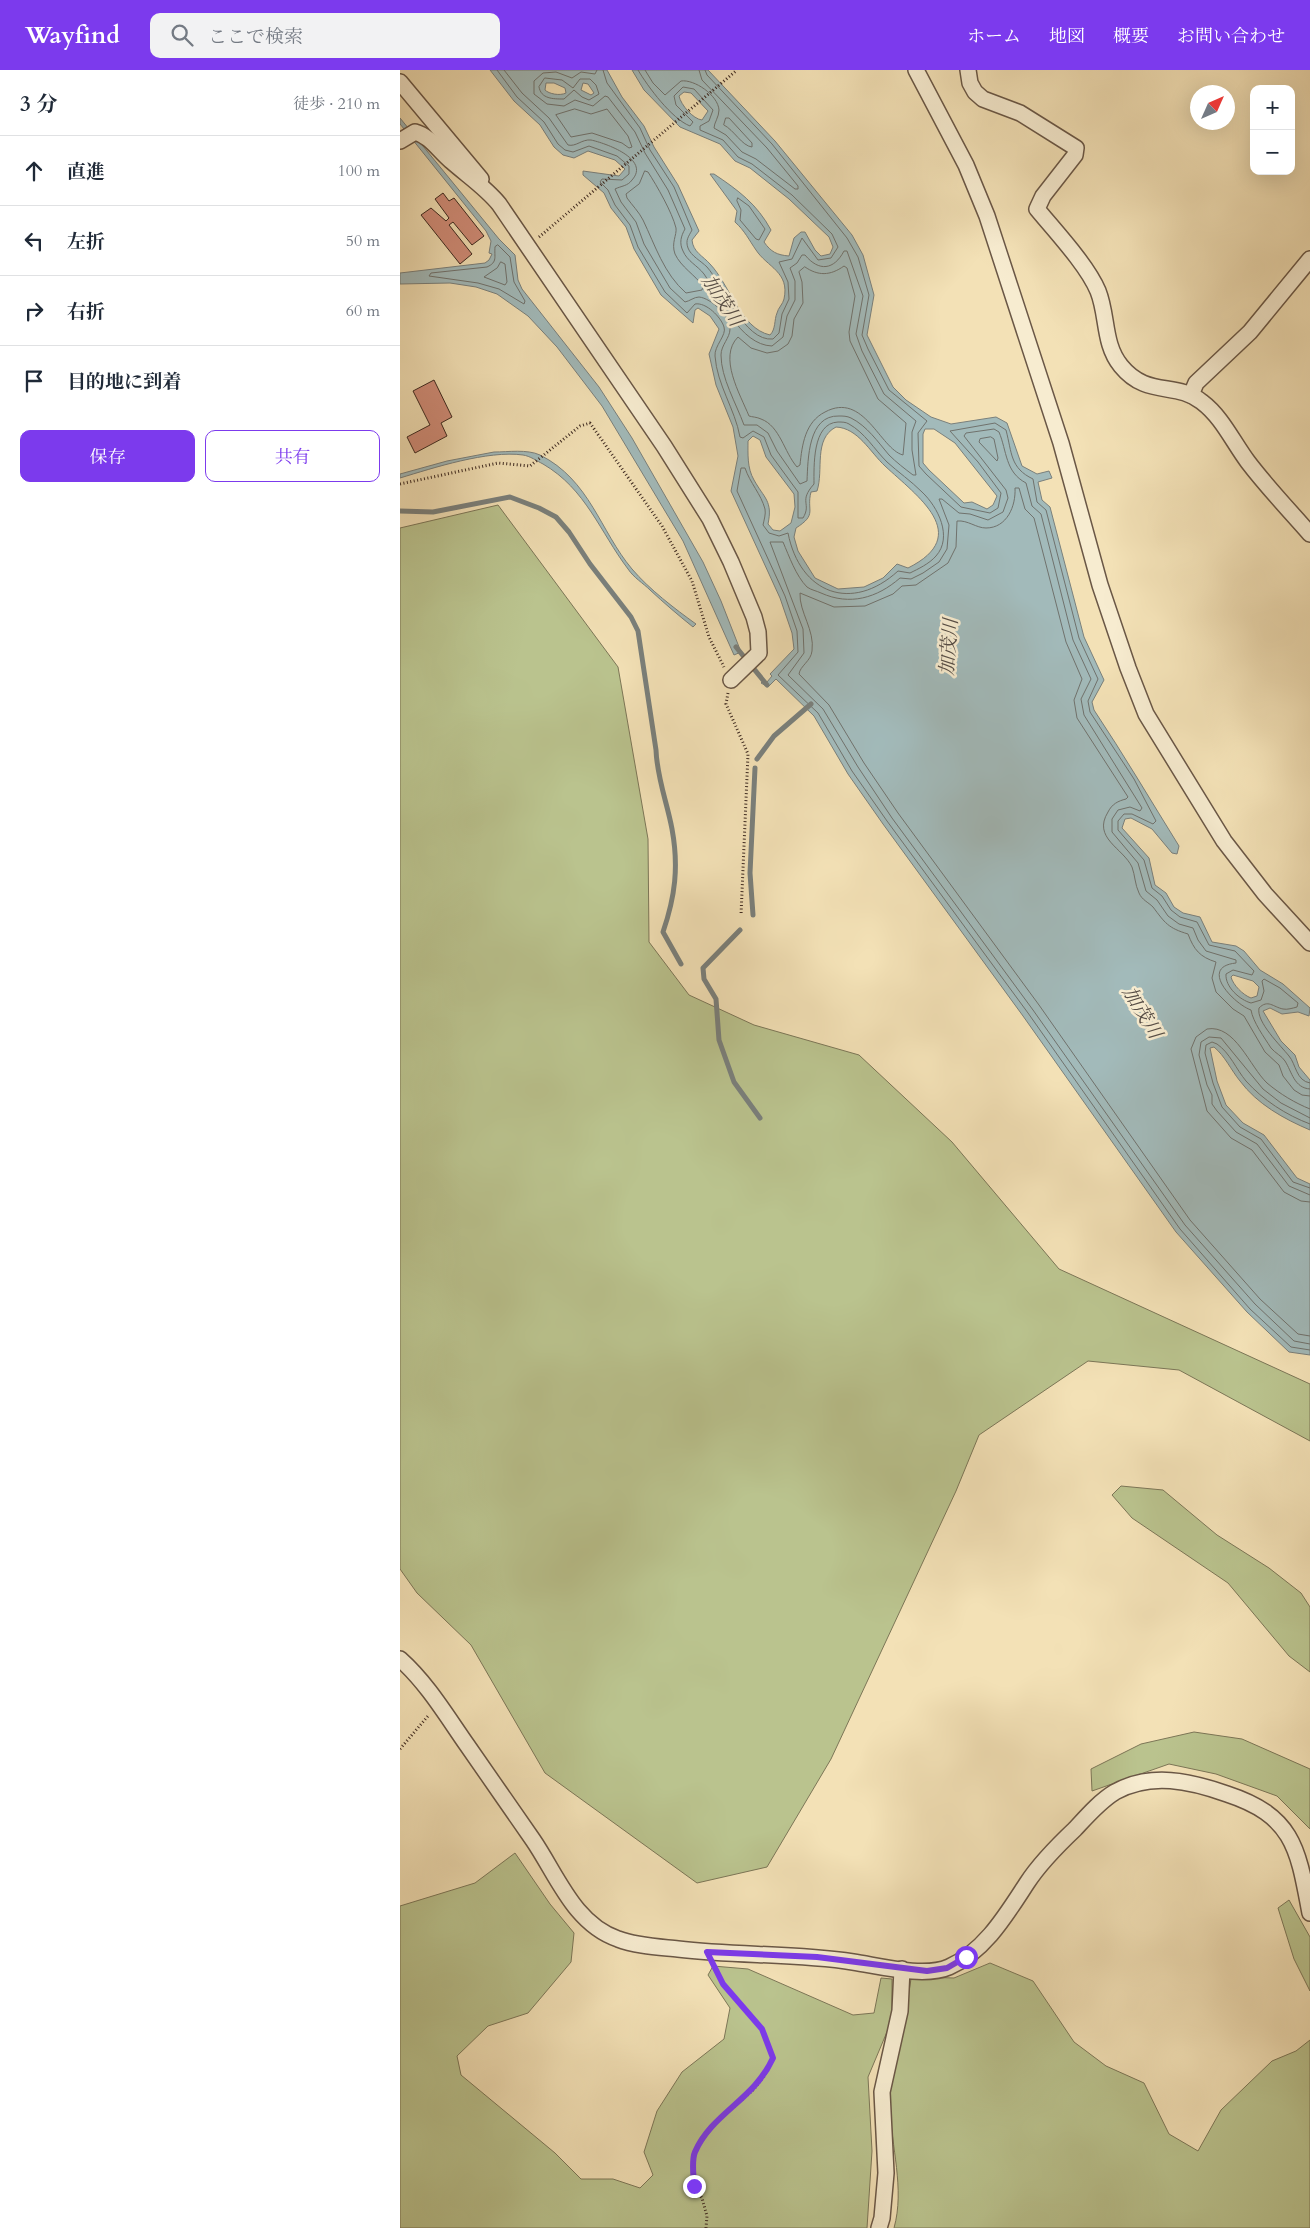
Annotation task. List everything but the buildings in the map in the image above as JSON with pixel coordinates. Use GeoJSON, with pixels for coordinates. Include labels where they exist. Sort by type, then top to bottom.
{"type":"FeatureCollection","features":[{"type":"Feature","properties":{"kind":"street"},"geometry":{"type":"LineString","coordinates":[[916,70],[966,165],[987,216],[1061,443],[1100,585],[1128,668],[1146,714],[1224,841],[1265,894],[1310,943]]}},
{"type":"Feature","properties":{"kind":"street"},"geometry":{"type":"LineString","coordinates":[[968,70],[970,83],[975,92],[983,99],[1020,113],[1076,148],[1075,155],[1043,196],[1038,209],[1092,279],[1099,293],[1107,335],[1120,364],[1137,382],[1191,395],[1202,402],[1216,416],[1248,461],[1310,534]]}},
{"type":"Feature","properties":{"kind":"street"},"geometry":{"type":"LineString","coordinates":[[400,82],[471,164],[488,191],[528,245],[710,519],[731,562],[758,632],[759,653],[731,680]]}},
{"type":"Feature","properties":{"kind":"street"},"geometry":{"type":"LineString","coordinates":[[400,140],[415,132],[424,134],[451,161],[488,191]]}},
{"type":"Feature","properties":{"kind":"street"},"geometry":{"type":"LineString","coordinates":[[1191,395],[1196,383],[1250,332],[1310,259]]}},
{"type":"Feature","properties":{"kind":"street"},"geometry":{"type":"LineString","coordinates":[[400,1659],[414,1671],[440,1706],[535,1842],[582,1916],[598,1929],[618,1940],[707,1952],[817,1957],[902,1969],[927,1971],[947,1968],[966,1957],[989,1936],[1009,1912],[1047,1857],[1093,1810],[1115,1792],[1142,1781],[1165,1779],[1190,1782],[1251,1802],[1266,1811],[1282,1826],[1292,1842],[1301,1863],[1310,1913]]}},
{"type":"Feature","properties":{"kind":"street"},"geometry":{"type":"LineString","coordinates":[[878,2228],[882,2218],[886,2173],[882,2092],[900,2011],[902,1969]]}},
{"type":"Feature","properties":{"kind":"path"},"geometry":{"type":"LineString","coordinates":[[532,242],[737,70]]}},
{"type":"Feature","properties":{"kind":"path"},"geometry":{"type":"LineString","coordinates":[[400,484],[498,463],[530,466],[580,426],[590,423],[662,526],[692,581],[708,638],[731,680],[726,704],[748,754],[741,916]]}},
{"type":"Feature","properties":{"kind":"path"},"geometry":{"type":"LineString","coordinates":[[400,1749],[440,1706]]}},
{"type":"Feature","properties":{"kind":"path"},"geometry":{"type":"LineString","coordinates":[[706,2228],[707,2216],[705,2207],[694,2186],[694,2153],[712,2126],[753,2090],[765,2075],[773,2058],[762,2029],[723,1984],[707,1952]]}},
{"type":"Feature","properties":{"kind":"green space"},"geometry":{"type":"Polygon","coordinates":[[[498,505],[618,667],[648,839],[649,942],[689,995],[754,1025],[859,1055],[952,1142],[1059,1269],[1310,1384],[1310,1441],[1179,1370],[1088,1361],[979,1435],[956,1491],[831,1759],[767,1867],[697,1883],[545,1773],[471,1645],[417,1593],[400,1569],[400,528],[498,505]]]}},
{"type":"Feature","properties":{"kind":"green space"},"geometry":{"type":"Polygon","coordinates":[[[1121,1486],[1163,1490],[1217,1535],[1269,1568],[1301,1593],[1310,1607],[1310,1672],[1289,1656],[1228,1583],[1132,1518],[1112,1495],[1121,1486]]]}},
{"type":"Feature","properties":{"kind":"green space"},"geometry":{"type":"Polygon","coordinates":[[[1194,1732],[1242,1739],[1310,1769],[1310,1829],[1277,1796],[1216,1774],[1169,1764],[1092,1791],[1091,1769],[1141,1744],[1194,1732]]]}},
{"type":"Feature","properties":{"kind":"green space"},"geometry":{"type":"Polygon","coordinates":[[[515,1853],[550,1904],[574,1933],[571,1962],[528,2013],[488,2026],[457,2056],[461,2075],[555,2153],[581,2179],[613,2179],[640,2188],[653,2175],[644,2152],[657,2111],[682,2072],[724,2039],[730,2008],[708,1975],[713,1966],[748,1969],[853,2015],[874,2013],[881,1978],[892,1979],[892,2020],[868,2077],[872,2151],[867,2228],[400,2228],[400,1906],[475,1883],[515,1853]]]}},
{"type":"Feature","properties":{"kind":"green space"},"geometry":{"type":"Polygon","coordinates":[[[1289,1900],[1310,1937],[1310,1991],[1294,1959],[1278,1908],[1289,1900]]]}},
{"type":"Feature","properties":{"kind":"green space"},"geometry":{"type":"Polygon","coordinates":[[[990,1963],[1033,1981],[1074,2042],[1106,2066],[1144,2083],[1169,2134],[1198,2151],[1221,2110],[1272,2061],[1296,2051],[1310,2040],[1310,2228],[894,2228],[897,2213],[898,2183],[891,2122],[890,2091],[911,1979],[920,1977],[954,1978],[990,1963]]]}},
{"type":"Feature","properties":{"kind":"water","name":"加茂川"},"geometry":{"type":"Polygon","coordinates":[[[490,70],[607,70],[622,97],[644,126],[654,147],[678,185],[699,231],[692,240],[694,248],[717,273],[743,315],[760,331],[770,335],[778,311],[783,303],[784,282],[735,222],[737,211],[710,174],[714,174],[739,192],[760,213],[771,230],[764,242],[775,252],[789,256],[794,238],[801,232],[805,232],[815,250],[821,256],[830,254],[833,247],[829,237],[789,199],[750,168],[735,161],[720,144],[680,127],[644,90],[632,70],[708,70],[775,141],[852,235],[863,255],[874,295],[867,335],[893,387],[906,400],[931,417],[951,424],[996,417],[1007,423],[1022,466],[1037,474],[1049,471],[1052,478],[1038,482],[1042,500],[1050,507],[1084,637],[1104,680],[1092,702],[1094,710],[1179,846],[1177,854],[1172,853],[1152,829],[1131,818],[1125,819],[1122,828],[1149,858],[1155,885],[1166,893],[1174,907],[1183,913],[1200,917],[1212,942],[1236,946],[1244,951],[1260,970],[1283,984],[1310,1008],[1309,1016],[1298,1012],[1282,1014],[1270,1008],[1263,1011],[1281,1041],[1295,1055],[1299,1067],[1310,1080],[1310,1130],[1281,1116],[1254,1097],[1218,1051],[1214,1047],[1210,1048],[1217,1081],[1226,1105],[1243,1123],[1264,1135],[1297,1178],[1310,1184],[1310,1355],[1289,1352],[1247,1312],[1176,1232],[1023,1016],[883,824],[848,774],[814,716],[776,679],[768,687],[761,683],[764,680],[767,682],[772,676],[770,674],[794,649],[792,633],[780,598],[731,491],[738,456],[733,427],[716,385],[709,354],[719,329],[710,316],[698,308],[695,310],[693,323],[661,295],[634,249],[626,227],[611,208],[604,193],[583,175],[583,171],[619,176],[625,169],[615,160],[588,151],[574,158],[563,155],[554,147],[540,125],[514,101],[490,70]],[[546,83],[545,90],[555,94],[566,93],[565,88],[554,83],[546,83]],[[583,83],[581,90],[591,95],[594,93],[588,84],[583,83]],[[684,92],[679,96],[682,103],[695,117],[702,120],[708,111],[691,93],[684,92]],[[836,427],[824,439],[820,456],[817,491],[811,492],[809,515],[796,528],[794,537],[798,551],[815,578],[838,589],[864,587],[883,578],[897,564],[908,568],[927,555],[937,542],[938,529],[933,516],[924,503],[851,432],[844,428],[836,427]],[[925,429],[923,434],[923,463],[964,503],[972,502],[987,509],[993,505],[997,496],[955,443],[934,429],[925,429]],[[753,436],[748,441],[750,471],[767,500],[769,510],[768,524],[773,530],[780,531],[791,523],[795,507],[794,494],[766,457],[760,440],[753,436]],[[1233,975],[1231,977],[1245,995],[1251,998],[1257,996],[1259,987],[1253,981],[1233,975]]]}},
{"type":"Feature","properties":{"kind":"water"},"geometry":{"type":"Polygon","coordinates":[[[400,118],[499,239],[515,255],[518,280],[522,289],[599,387],[632,438],[703,562],[741,652],[734,655],[683,541],[602,406],[557,347],[528,316],[497,294],[476,287],[450,283],[400,284],[400,273],[485,263],[492,254],[489,253],[491,241],[486,231],[400,124],[400,118]]]}},
{"type":"Feature","properties":{"kind":"water"},"geometry":{"type":"Polygon","coordinates":[[[523,451],[535,453],[557,466],[583,492],[611,539],[632,569],[654,591],[696,624],[693,627],[633,575],[581,498],[558,474],[528,456],[509,454],[477,457],[400,478],[400,474],[447,461],[494,452],[523,451]]]}},
{"type":"Feature","properties":{"kind":"waterway"},"geometry":{"type":"LineString","coordinates":[[400,511],[433,512],[510,497],[539,508],[556,517],[569,532],[590,564],[631,617],[638,631],[658,770],[674,843],[675,882],[663,932],[681,964]]}},
{"type":"Feature","properties":{"kind":"waterway"},"geometry":{"type":"LineString","coordinates":[[736,647],[767,685]]}},
{"type":"Feature","properties":{"kind":"waterway"},"geometry":{"type":"LineString","coordinates":[[757,759],[774,736],[811,704]]}},
{"type":"Feature","properties":{"kind":"waterway"},"geometry":{"type":"LineString","coordinates":[[753,915],[750,873],[755,768]]}},
{"type":"Feature","properties":{"kind":"waterway"},"geometry":{"type":"LineString","coordinates":[[740,930],[703,968],[704,979],[716,999],[719,1040],[734,1082],[760,1118]]}},
{"type":"Feature","properties":{"kind":"route"},"geometry":{"type":"LineString","coordinates":[[694,2186],[694,2153],[712,2126],[753,2090],[765,2075],[773,2058],[762,2029],[723,1984],[707,1952],[817,1957],[927,1971],[947,1968],[966,1957]]}}]}
